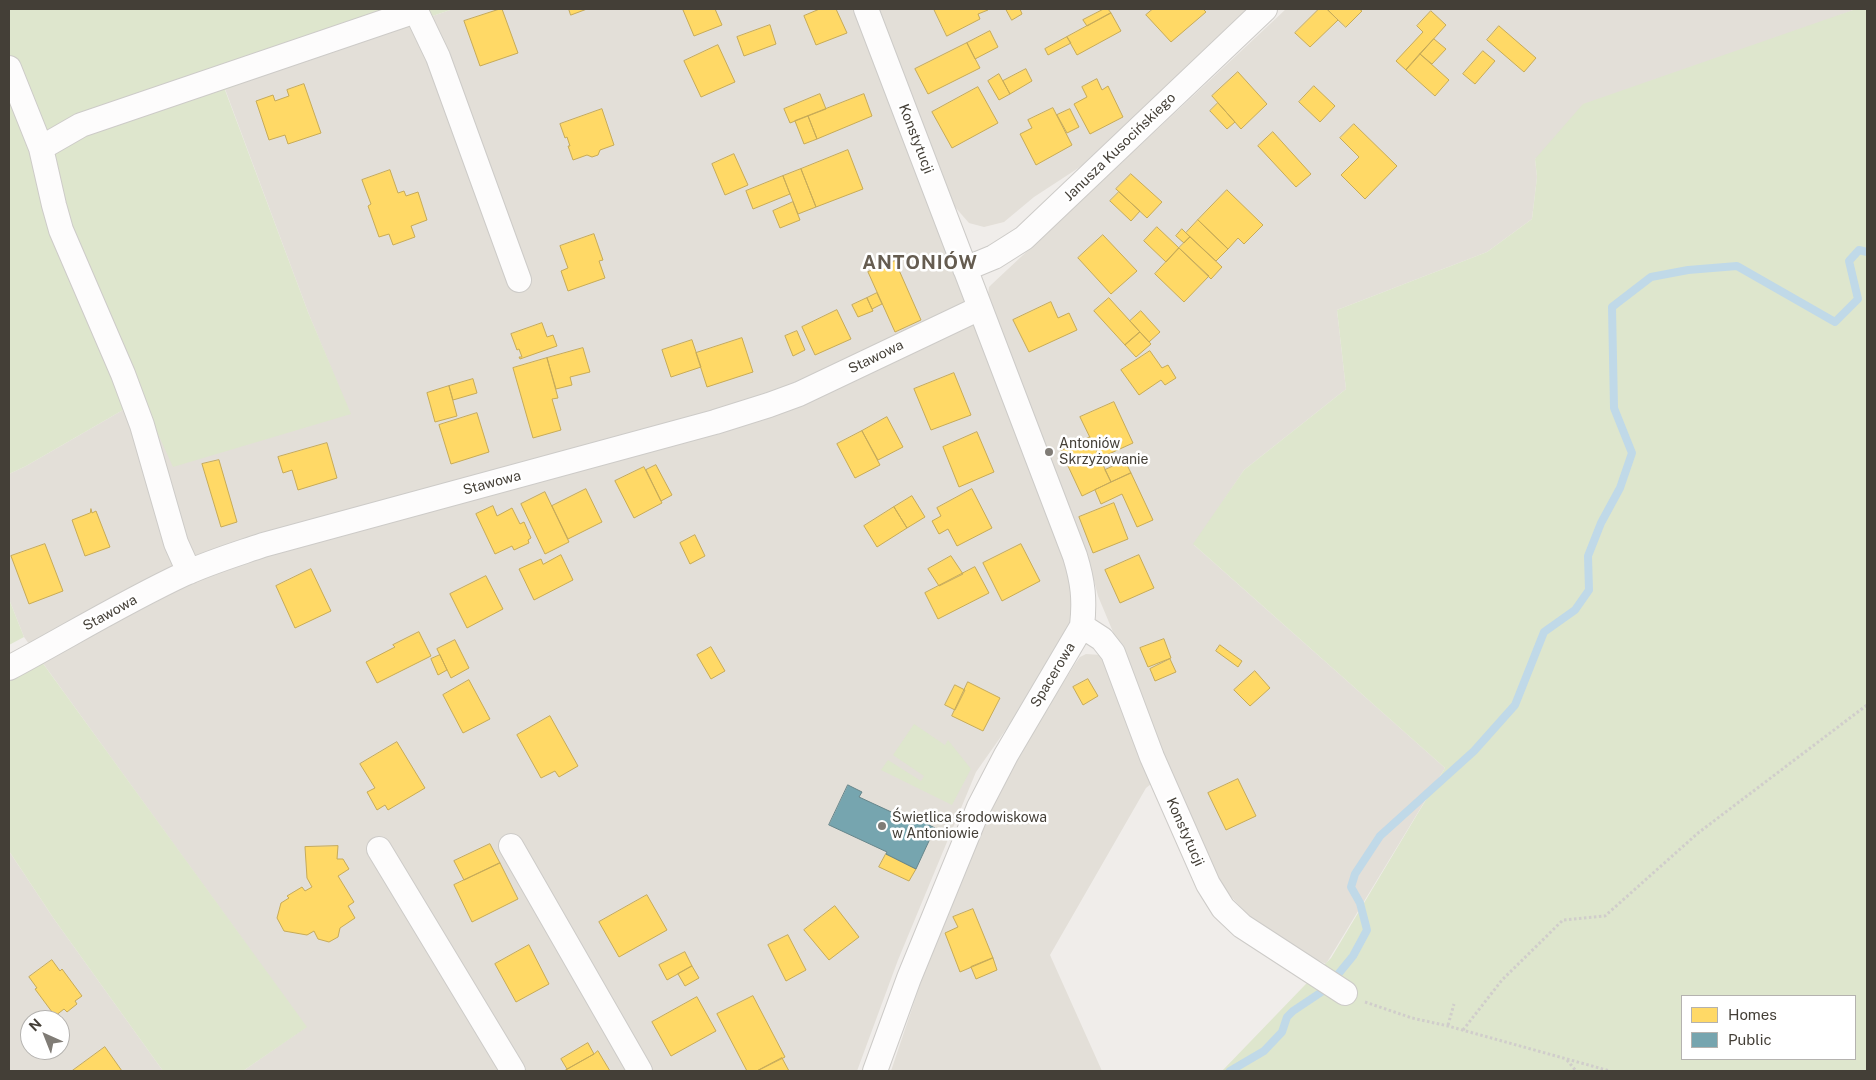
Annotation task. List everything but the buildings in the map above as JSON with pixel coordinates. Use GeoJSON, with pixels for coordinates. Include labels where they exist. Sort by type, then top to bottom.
{"type":"FeatureCollection","features":[{"type":"Feature","properties":{"kind":"street","name":"Konstytucji"},"geometry":{"type":"LineString","coordinates":[[866,9],[965,269]]}},
{"type":"Feature","properties":{"kind":"street","name":"Janusza Kusocińskiego"},"geometry":{"type":"LineString","coordinates":[[965,269],[1000,254],[1024,238],[1265,9]]}},
{"type":"Feature","properties":{"kind":"street"},"geometry":{"type":"LineString","coordinates":[[41,148],[81,125],[416,12],[438,57],[519,280]]}},
{"type":"Feature","properties":{"kind":"street"},"geometry":{"type":"LineString","coordinates":[[9,68],[41,148],[61,230],[123,374],[142,425],[176,543],[189,572]]}},
{"type":"Feature","properties":{"kind":"street","name":"Spacerowa"},"geometry":{"type":"LineString","coordinates":[[876,1071],[909,978],[979,807],[1006,755],[1082,626],[1084,602],[1078,568],[965,269]]}},
{"type":"Feature","properties":{"kind":"street","name":"Stawowa"},"geometry":{"type":"LineString","coordinates":[[9,668],[142,595],[189,572],[263,545],[715,422],[769,405],[799,394],[980,308]]}},
{"type":"Feature","properties":{"kind":"street","name":"Konstytucji"},"geometry":{"type":"LineString","coordinates":[[1082,626],[1102,640],[1113,653],[1152,757],[1208,884],[1223,908],[1242,926],[1345,993]]}},
{"type":"Feature","properties":{"kind":"street"},"geometry":{"type":"LineString","coordinates":[[511,846],[640,1071]]}},
{"type":"Feature","properties":{"kind":"street"},"geometry":{"type":"LineString","coordinates":[[378,849],[513,1071]]}},
{"type":"Feature","properties":{"kind":"path"},"geometry":{"type":"LineString","coordinates":[[1463,1030],[1502,980],[1563,920],[1605,916],[1698,833],[1867,705]]}},
{"type":"Feature","properties":{"kind":"path"},"geometry":{"type":"LineString","coordinates":[[1345,993],[1393,1012],[1610,1071]]}},
{"type":"Feature","properties":{"kind":"path"},"geometry":{"type":"LineString","coordinates":[[1448,1026],[1454,1004]]}},
{"type":"Feature","properties":{"kind":"path"},"geometry":{"type":"LineString","coordinates":[[1566,1059],[1576,1071]]}},
{"type":"Feature","properties":{"kind":"shaded area"},"geometry":{"type":"Polygon","coordinates":[[[453,9],[854,9],[869,43],[1063,559],[1072,588],[1071,620],[1067,630],[1026,701],[976,772],[898,960],[857,1071],[243,1071],[306,1027],[24,637],[9,599],[9,474],[142,399],[350,414],[308,312],[225,89],[453,9]]]}},
{"type":"Feature","properties":{"kind":"shaded area"},"geometry":{"type":"Polygon","coordinates":[[[879,9],[1248,9],[1083,165],[1034,197],[1004,222],[984,227],[969,223],[955,207],[879,9]]]}},
{"type":"Feature","properties":{"kind":"shaded area"},"geometry":{"type":"Polygon","coordinates":[[[1286,9],[1856,9],[1817,24],[1535,159],[1537,177],[1532,219],[1487,252],[1337,310],[1346,389],[1244,470],[1194,545],[1445,768],[1326,964],[1289,947],[1263,932],[1217,881],[1098,596],[1091,569],[988,295],[989,287],[992,284],[1286,9]]]}},
{"type":"Feature","properties":{"kind":"shaded area"},"geometry":{"type":"Polygon","coordinates":[[[1086,654],[1101,655],[1110,668],[1151,784],[1146,788],[1050,955],[1102,1071],[891,1071],[936,937],[999,793],[1023,748],[1075,664],[1080,657],[1086,654]]]}},
{"type":"Feature","properties":{"kind":"shaded area"},"geometry":{"type":"Polygon","coordinates":[[[9,851],[54,919],[163,1071],[9,1071],[9,851]]]}},
{"type":"Feature","properties":{"kind":"green space"},"geometry":{"type":"Polygon","coordinates":[[[9,9],[453,9],[309,58],[225,90],[308,312],[351,414],[173,467],[142,399],[9,474],[9,9]]]}},
{"type":"Feature","properties":{"kind":"green space"},"geometry":{"type":"Polygon","coordinates":[[[1856,9],[1867,9],[1867,1071],[1222,1071],[1331,958],[1445,768],[1193,544],[1244,470],[1346,389],[1337,310],[1487,252],[1532,219],[1537,177],[1535,159],[1583,104],[1856,9]]]}},
{"type":"Feature","properties":{"kind":"green space"},"geometry":{"type":"Polygon","coordinates":[[[9,599],[24,637],[9,645],[9,599]]]}},
{"type":"Feature","properties":{"kind":"green space"},"geometry":{"type":"Polygon","coordinates":[[[39,658],[307,1027],[243,1071],[163,1071],[54,919],[9,851],[9,673],[39,658]]]}},
{"type":"Feature","properties":{"kind":"green space"},"geometry":{"type":"Polygon","coordinates":[[[914,724],[945,745],[948,740],[971,769],[952,805],[881,770],[888,760],[921,781],[924,776],[893,755],[914,724]]]}},
{"type":"Feature","properties":{"kind":"waterway"},"geometry":{"type":"LineString","coordinates":[[1230,1071],[1264,1051],[1282,1032],[1287,1017],[1326,989],[1353,956],[1367,930],[1360,903],[1351,887],[1355,874],[1380,836],[1474,751],[1515,705],[1544,632],[1575,610],[1589,590],[1588,556],[1601,523],[1620,488],[1632,453],[1614,408],[1612,307],[1651,277],[1688,270],[1737,266],[1835,322],[1858,299],[1849,261],[1859,250],[1867,252]]}},
{"type":"Feature","properties":{"kind":"place","name":"Antoniów Skrzyżowanie"},"geometry":{"type":"Point","coordinates":[1049,452]}},
{"type":"Feature","properties":{"kind":"place","name":"Świetlica środowiskowa w Antoniowie"},"geometry":{"type":"Point","coordinates":[882,826]}},
{"type":"Feature","properties":{"kind":"district","name":"ANTONIÓW"},"geometry":{"type":"Point","coordinates":[920,263]}}]}
